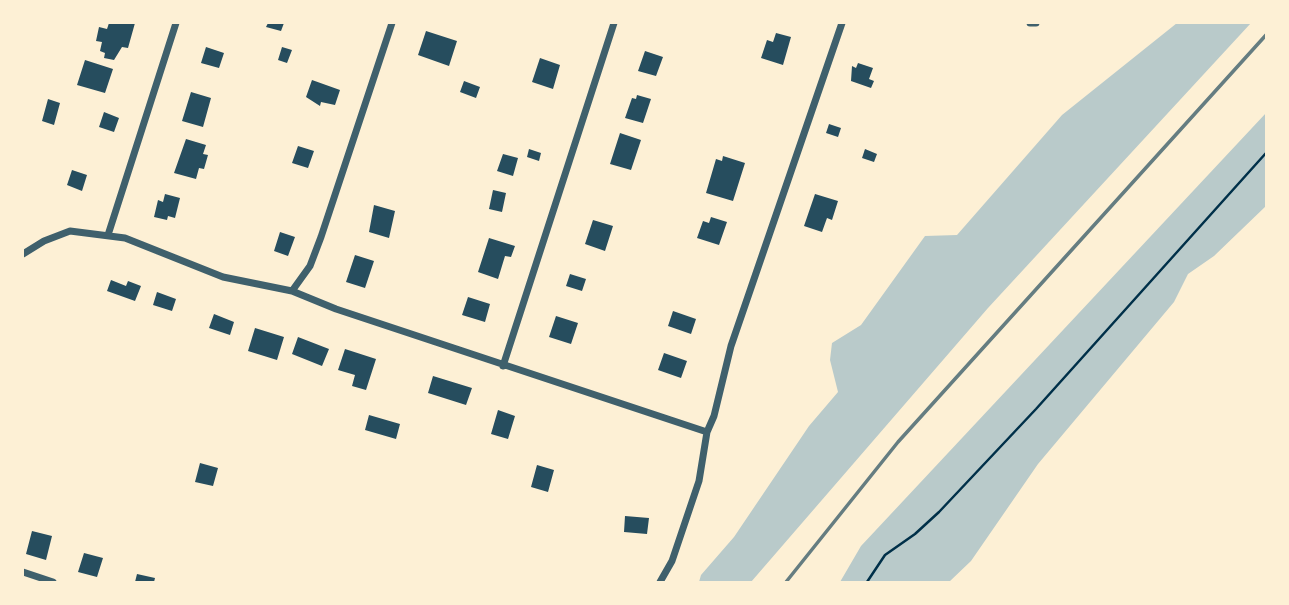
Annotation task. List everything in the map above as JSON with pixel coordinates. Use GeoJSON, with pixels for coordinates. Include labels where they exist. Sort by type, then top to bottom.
{"type":"FeatureCollection","features":[{"type":"Feature","properties":{"kind":"street"},"geometry":{"type":"LineString","coordinates":[[108,235],[176,23]]}},
{"type":"Feature","properties":{"kind":"street"},"geometry":{"type":"LineString","coordinates":[[292,291],[310,267],[392,23]]}},
{"type":"Feature","properties":{"kind":"street"},"geometry":{"type":"LineString","coordinates":[[503,366],[614,23]]}},
{"type":"Feature","properties":{"kind":"street"},"geometry":{"type":"LineString","coordinates":[[660,582],[672,561],[699,481],[707,432],[714,416],[731,345],[842,23]]}},
{"type":"Feature","properties":{"kind":"street"},"geometry":{"type":"LineString","coordinates":[[1030,23],[1035,23]]}},
{"type":"Feature","properties":{"kind":"street"},"geometry":{"type":"LineString","coordinates":[[23,254],[44,241],[71,231],[108,235],[173,255],[223,277],[292,291],[336,309],[503,366],[707,432]]}},
{"type":"Feature","properties":{"kind":"street"},"geometry":{"type":"LineString","coordinates":[[23,572],[53,582]]}},
{"type":"Feature","properties":{"kind":"path"},"geometry":{"type":"LineString","coordinates":[[867,582],[885,555],[915,534],[939,512],[1036,409],[1266,153]]}},
{"type":"Feature","properties":{"kind":"shaded area"},"geometry":{"type":"Polygon","coordinates":[[[1177,23],[1251,23],[988,308],[751,582],[699,582],[701,575],[734,537],[809,426],[838,392],[830,360],[832,343],[861,325],[925,236],[957,235],[1062,115],[1177,23]]]}},
{"type":"Feature","properties":{"kind":"shaded area"},"geometry":{"type":"Polygon","coordinates":[[[1266,113],[1266,206],[1214,256],[1188,274],[1174,302],[1038,464],[971,561],[949,582],[840,582],[861,546],[1266,113]]]}},
{"type":"Feature","properties":{"kind":"building"},"geometry":{"type":"Polygon","coordinates":[[[109,23],[135,23],[128,48],[122,47],[114,60],[104,58],[105,53],[100,51],[102,42],[96,41],[99,27],[107,29],[109,23]]]}},
{"type":"Feature","properties":{"kind":"building"},"geometry":{"type":"Polygon","coordinates":[[[268,23],[284,23],[281,31],[266,27],[268,23]]]}},
{"type":"Feature","properties":{"kind":"building"},"geometry":{"type":"Polygon","coordinates":[[[426,31],[457,41],[449,66],[418,55],[426,31]]]}},
{"type":"Feature","properties":{"kind":"building"},"geometry":{"type":"Polygon","coordinates":[[[776,33],[791,37],[783,65],[761,58],[767,40],[773,42],[776,33]]]}},
{"type":"Feature","properties":{"kind":"building"},"geometry":{"type":"Polygon","coordinates":[[[206,47],[224,53],[219,68],[201,63],[206,47]]]}},
{"type":"Feature","properties":{"kind":"building"},"geometry":{"type":"Polygon","coordinates":[[[282,47],[292,50],[287,63],[278,60],[282,47]]]}},
{"type":"Feature","properties":{"kind":"building"},"geometry":{"type":"Polygon","coordinates":[[[645,51],[663,57],[656,76],[638,71],[645,51]]]}},
{"type":"Feature","properties":{"kind":"building"},"geometry":{"type":"Polygon","coordinates":[[[540,58],[560,65],[553,89],[532,82],[540,58]]]}},
{"type":"Feature","properties":{"kind":"building"},"geometry":{"type":"Polygon","coordinates":[[[85,60],[113,69],[105,93],[77,85],[85,60]]]}},
{"type":"Feature","properties":{"kind":"building"},"geometry":{"type":"Polygon","coordinates":[[[858,63],[873,68],[869,79],[874,81],[871,88],[851,81],[852,66],[856,68],[858,63]]]}},
{"type":"Feature","properties":{"kind":"building"},"geometry":{"type":"Polygon","coordinates":[[[312,80],[340,90],[335,105],[321,102],[320,106],[306,97],[312,80]]]}},
{"type":"Feature","properties":{"kind":"building"},"geometry":{"type":"Polygon","coordinates":[[[464,81],[480,87],[476,98],[460,92],[464,81]]]}},
{"type":"Feature","properties":{"kind":"building"},"geometry":{"type":"Polygon","coordinates":[[[191,92],[211,98],[203,127],[182,121],[191,92]]]}},
{"type":"Feature","properties":{"kind":"building"},"geometry":{"type":"Polygon","coordinates":[[[637,95],[651,99],[643,123],[625,118],[632,98],[636,99],[637,95]]]}},
{"type":"Feature","properties":{"kind":"building"},"geometry":{"type":"Polygon","coordinates":[[[48,99],[60,103],[54,125],[42,121],[48,99]]]}},
{"type":"Feature","properties":{"kind":"building"},"geometry":{"type":"Polygon","coordinates":[[[104,112],[119,118],[114,132],[99,127],[104,112]]]}},
{"type":"Feature","properties":{"kind":"building"},"geometry":{"type":"Polygon","coordinates":[[[829,124],[841,128],[838,137],[826,133],[829,124]]]}},
{"type":"Feature","properties":{"kind":"building"},"geometry":{"type":"Polygon","coordinates":[[[620,133],[641,140],[631,170],[610,164],[620,133]]]}},
{"type":"Feature","properties":{"kind":"building"},"geometry":{"type":"Polygon","coordinates":[[[186,139],[206,145],[203,154],[208,155],[204,169],[199,168],[196,179],[174,173],[186,139]]]}},
{"type":"Feature","properties":{"kind":"building"},"geometry":{"type":"Polygon","coordinates":[[[298,146],[314,151],[308,168],[292,163],[298,146]]]}},
{"type":"Feature","properties":{"kind":"building"},"geometry":{"type":"Polygon","coordinates":[[[529,149],[541,153],[539,161],[527,157],[529,149]]]}},
{"type":"Feature","properties":{"kind":"building"},"geometry":{"type":"Polygon","coordinates":[[[865,149],[877,154],[874,162],[862,158],[865,149]]]}},
{"type":"Feature","properties":{"kind":"building"},"geometry":{"type":"Polygon","coordinates":[[[503,154],[518,158],[513,176],[497,171],[503,154]]]}},
{"type":"Feature","properties":{"kind":"building"},"geometry":{"type":"Polygon","coordinates":[[[723,156],[745,163],[733,201],[706,193],[716,159],[722,161],[723,156]]]}},
{"type":"Feature","properties":{"kind":"building"},"geometry":{"type":"Polygon","coordinates":[[[72,170],[87,175],[82,191],[67,185],[72,170]]]}},
{"type":"Feature","properties":{"kind":"building"},"geometry":{"type":"Polygon","coordinates":[[[493,190],[506,193],[502,212],[489,209],[493,190]]]}},
{"type":"Feature","properties":{"kind":"building"},"geometry":{"type":"Polygon","coordinates":[[[165,194],[180,198],[175,218],[168,216],[167,220],[154,217],[158,200],[163,202],[165,194]]]}},
{"type":"Feature","properties":{"kind":"building"},"geometry":{"type":"Polygon","coordinates":[[[815,194],[838,201],[832,220],[827,218],[822,232],[804,226],[815,194]]]}},
{"type":"Feature","properties":{"kind":"building"},"geometry":{"type":"Polygon","coordinates":[[[374,205],[395,211],[389,238],[369,232],[374,205]]]}},
{"type":"Feature","properties":{"kind":"building"},"geometry":{"type":"Polygon","coordinates":[[[711,217],[727,222],[719,245],[697,238],[703,221],[709,223],[711,217]]]}},
{"type":"Feature","properties":{"kind":"building"},"geometry":{"type":"Polygon","coordinates":[[[593,220],[613,226],[605,251],[585,244],[593,220]]]}},
{"type":"Feature","properties":{"kind":"building"},"geometry":{"type":"Polygon","coordinates":[[[280,232],[295,237],[288,256],[274,251],[280,232]]]}},
{"type":"Feature","properties":{"kind":"building"},"geometry":{"type":"Polygon","coordinates":[[[489,238],[515,246],[511,257],[505,256],[498,279],[478,272],[489,238]]]}},
{"type":"Feature","properties":{"kind":"building"},"geometry":{"type":"Polygon","coordinates":[[[355,255],[374,261],[365,288],[346,282],[355,255]]]}},
{"type":"Feature","properties":{"kind":"building"},"geometry":{"type":"Polygon","coordinates":[[[570,274],[586,279],[582,291],[566,286],[570,274]]]}},
{"type":"Feature","properties":{"kind":"building"},"geometry":{"type":"Polygon","coordinates":[[[111,280],[126,286],[128,281],[141,286],[135,301],[107,291],[111,280]]]}},
{"type":"Feature","properties":{"kind":"building"},"geometry":{"type":"Polygon","coordinates":[[[157,292],[176,299],[172,311],[153,305],[157,292]]]}},
{"type":"Feature","properties":{"kind":"building"},"geometry":{"type":"Polygon","coordinates":[[[468,297],[490,304],[485,322],[462,315],[468,297]]]}},
{"type":"Feature","properties":{"kind":"building"},"geometry":{"type":"Polygon","coordinates":[[[673,311],[696,319],[691,334],[668,326],[673,311]]]}},
{"type":"Feature","properties":{"kind":"building"},"geometry":{"type":"Polygon","coordinates":[[[214,314],[234,322],[230,335],[209,328],[214,314]]]}},
{"type":"Feature","properties":{"kind":"building"},"geometry":{"type":"Polygon","coordinates":[[[556,316],[578,323],[571,344],[549,337],[556,316]]]}},
{"type":"Feature","properties":{"kind":"building"},"geometry":{"type":"Polygon","coordinates":[[[255,328],[284,337],[277,360],[248,351],[255,328]]]}},
{"type":"Feature","properties":{"kind":"building"},"geometry":{"type":"Polygon","coordinates":[[[298,337],[329,349],[322,366],[292,354],[298,337]]]}},
{"type":"Feature","properties":{"kind":"building"},"geometry":{"type":"Polygon","coordinates":[[[345,349],[376,359],[366,390],[352,386],[355,375],[338,370],[345,349]]]}},
{"type":"Feature","properties":{"kind":"building"},"geometry":{"type":"Polygon","coordinates":[[[664,353],[687,361],[681,378],[658,370],[664,353]]]}},
{"type":"Feature","properties":{"kind":"building"},"geometry":{"type":"Polygon","coordinates":[[[433,376],[472,388],[466,405],[428,393],[433,376]]]}},
{"type":"Feature","properties":{"kind":"building"},"geometry":{"type":"Polygon","coordinates":[[[498,410],[515,416],[508,439],[491,434],[498,410]]]}},
{"type":"Feature","properties":{"kind":"building"},"geometry":{"type":"Polygon","coordinates":[[[369,415],[400,424],[396,439],[365,430],[369,415]]]}},
{"type":"Feature","properties":{"kind":"building"},"geometry":{"type":"Polygon","coordinates":[[[200,463],[218,468],[213,486],[195,482],[200,463]]]}},
{"type":"Feature","properties":{"kind":"building"},"geometry":{"type":"Polygon","coordinates":[[[537,465],[554,470],[548,492],[531,487],[537,465]]]}},
{"type":"Feature","properties":{"kind":"building"},"geometry":{"type":"Polygon","coordinates":[[[625,516],[649,518],[647,534],[624,532],[625,516]]]}},
{"type":"Feature","properties":{"kind":"building"},"geometry":{"type":"Polygon","coordinates":[[[32,531],[52,536],[46,560],[26,554],[32,531]]]}},
{"type":"Feature","properties":{"kind":"building"},"geometry":{"type":"Polygon","coordinates":[[[84,553],[103,558],[97,577],[78,572],[84,553]]]}},
{"type":"Feature","properties":{"kind":"building"},"geometry":{"type":"Polygon","coordinates":[[[137,574],[155,578],[154,582],[135,582],[137,574]]]}},
{"type":"Feature","properties":{"kind":"railway"},"geometry":{"type":"LineString","coordinates":[[786,582],[898,442],[1266,35]]}}]}
